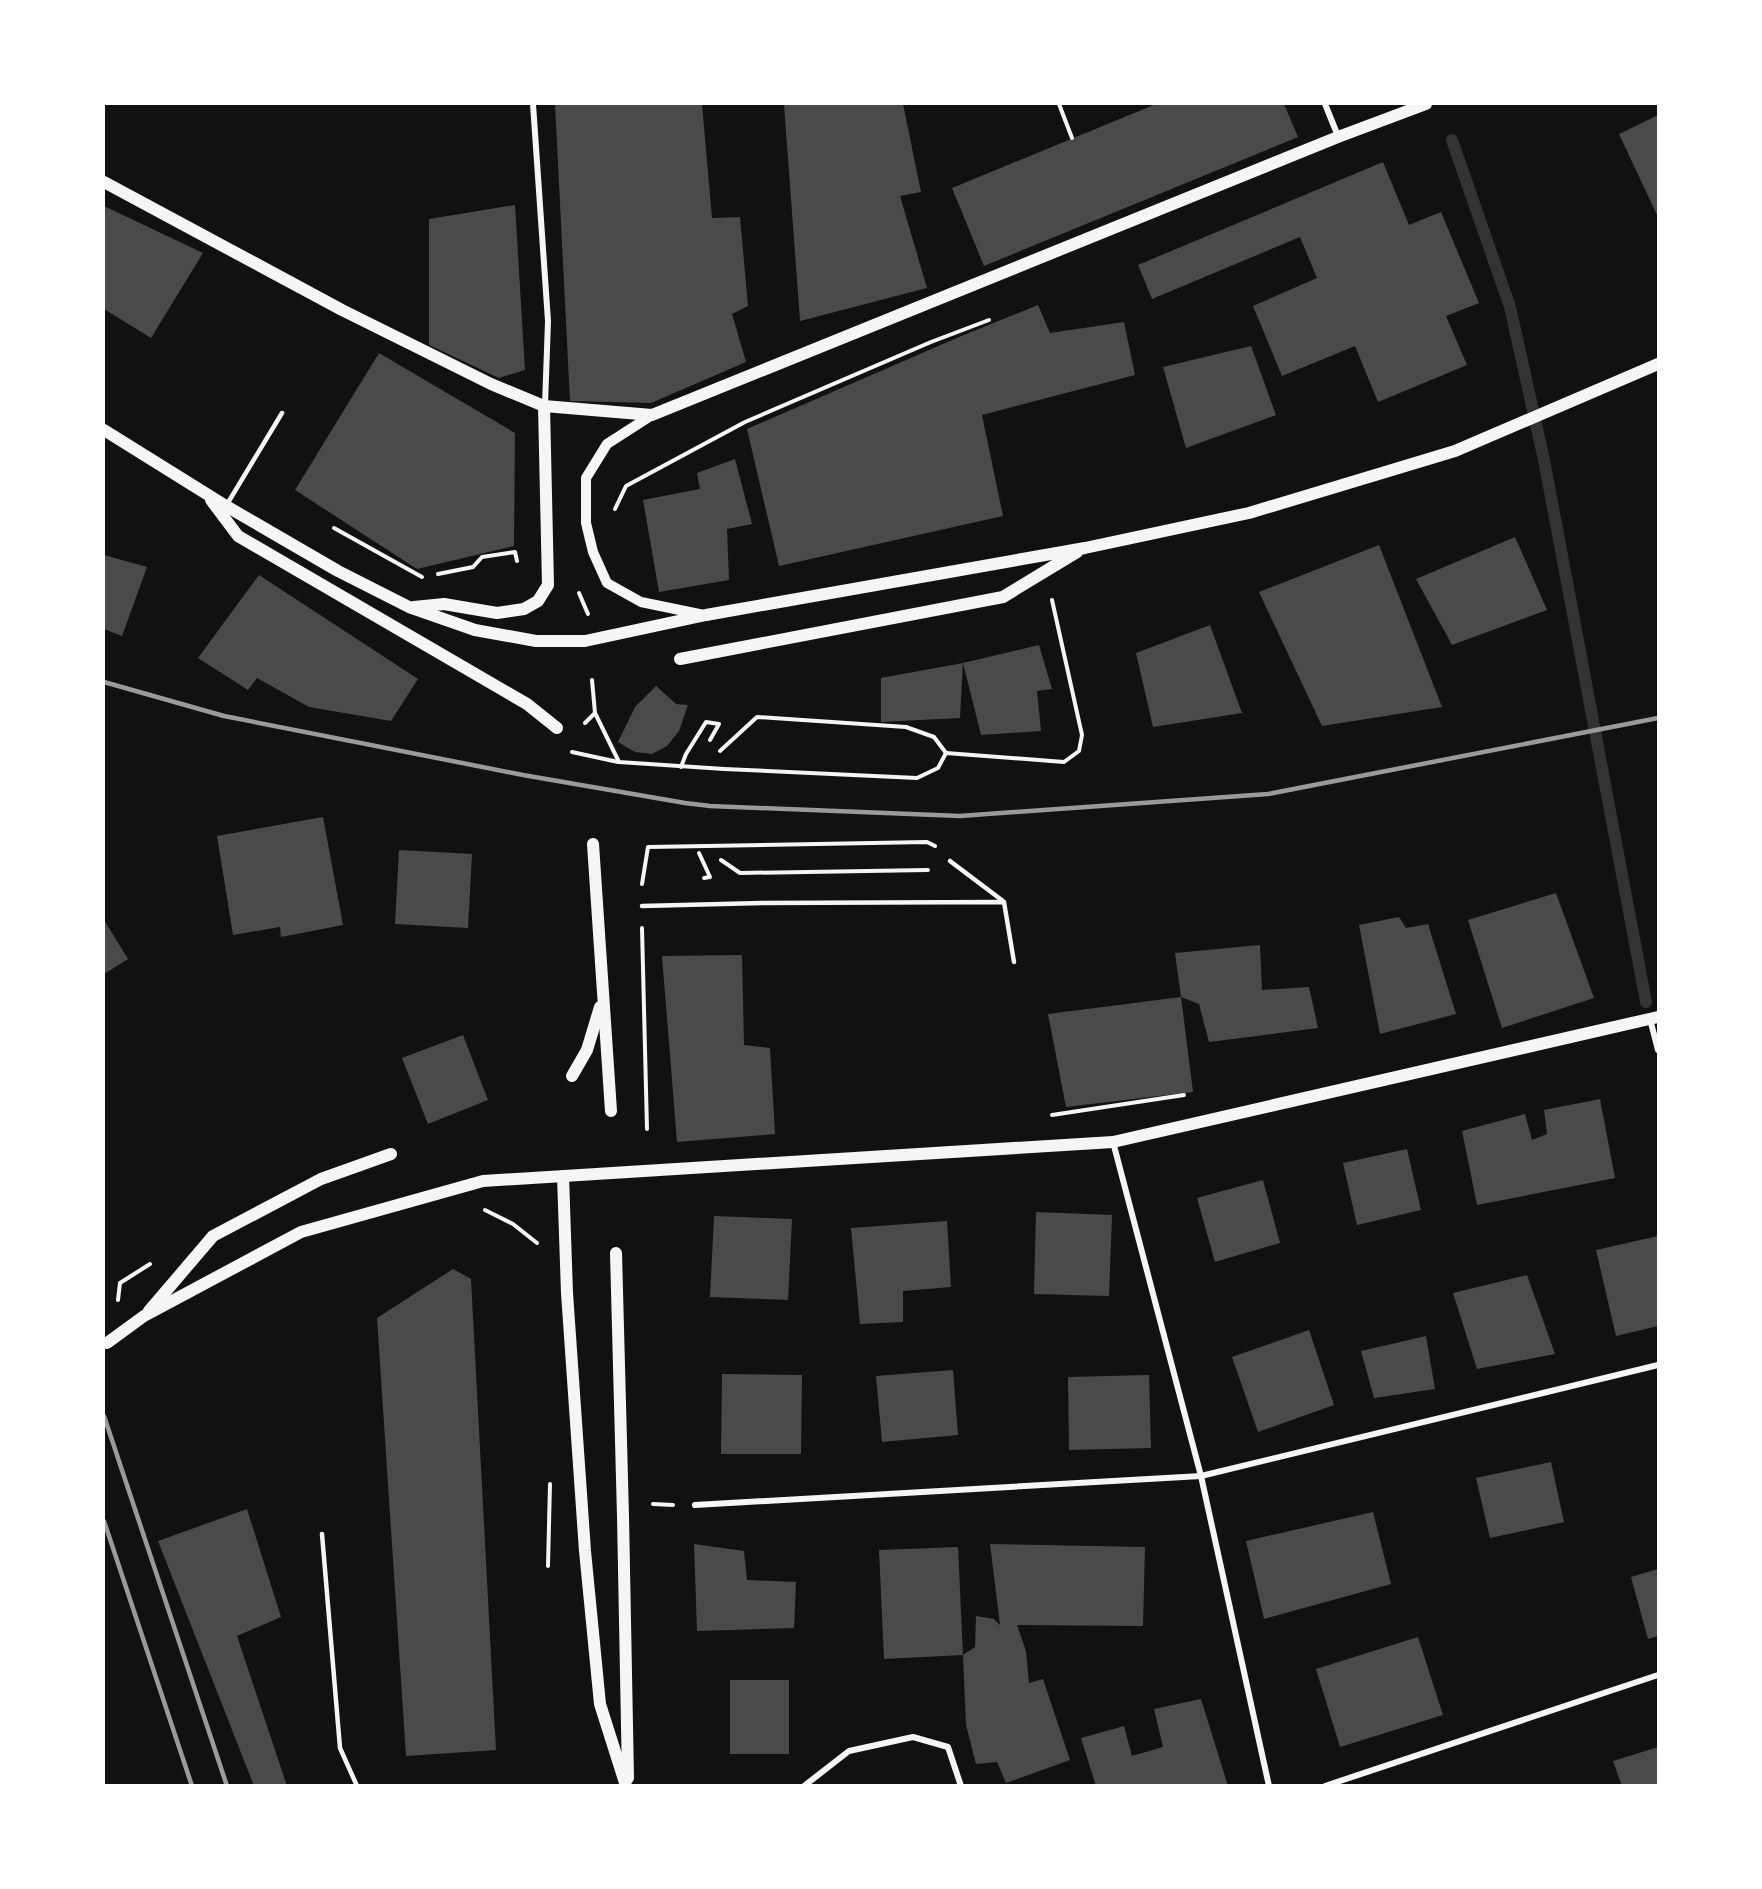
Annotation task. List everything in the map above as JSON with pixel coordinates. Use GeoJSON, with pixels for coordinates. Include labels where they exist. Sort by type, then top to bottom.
{"type":"FeatureCollection","features":[{"type":"Feature","properties":{"kind":"main road"},"geometry":{"type":"LineString","coordinates":[[104,182],[342,310],[491,384],[544,406],[652,415],[1338,137],[1426,104]]}},
{"type":"Feature","properties":{"kind":"main road"},"geometry":{"type":"LineString","coordinates":[[104,430],[226,506],[338,571],[409,607],[475,630],[536,641],[585,641],[706,615],[1085,548],[1249,513],[1455,451],[1659,364]]}},
{"type":"Feature","properties":{"kind":"main road"},"geometry":{"type":"LineString","coordinates":[[409,607],[444,604],[497,613],[524,609],[538,601],[548,585],[544,406]]}},
{"type":"Feature","properties":{"kind":"main road"},"geometry":{"type":"LineString","coordinates":[[205,492],[238,536],[527,704],[557,728]]}},
{"type":"Feature","properties":{"kind":"main road"},"geometry":{"type":"LineString","coordinates":[[680,659],[1003,597],[1085,548]]}},
{"type":"Feature","properties":{"kind":"main road"},"geometry":{"type":"LineString","coordinates":[[593,844],[611,1111]]}},
{"type":"Feature","properties":{"kind":"main road"},"geometry":{"type":"LineString","coordinates":[[572,1076],[587,1050],[603,997]]}},
{"type":"Feature","properties":{"kind":"main road"},"geometry":{"type":"LineString","coordinates":[[107,1343],[144,1316],[302,1232],[483,1181],[1113,1142],[1654,1018]]}},
{"type":"Feature","properties":{"kind":"main road"},"geometry":{"type":"LineString","coordinates":[[144,1316],[213,1236],[321,1179],[391,1154]]}},
{"type":"Feature","properties":{"kind":"main road"},"geometry":{"type":"LineString","coordinates":[[563,1176],[567,1293],[584,1539],[600,1704],[627,1785]]}},
{"type":"Feature","properties":{"kind":"main road"},"geometry":{"type":"LineString","coordinates":[[616,1253],[624,1527],[627,1785]]}},
{"type":"Feature","properties":{"kind":"street"},"geometry":{"type":"LineString","coordinates":[[533,104],[548,321],[544,406]]}},
{"type":"Feature","properties":{"kind":"street"},"geometry":{"type":"LineString","coordinates":[[1325,104],[1338,137]]}},
{"type":"Feature","properties":{"kind":"street"},"geometry":{"type":"LineString","coordinates":[[652,415],[607,444],[586,478],[586,523],[593,552],[607,583],[641,602],[706,615]]}},
{"type":"Feature","properties":{"kind":"street"},"geometry":{"type":"LineString","coordinates":[[1654,1018],[1659,1050]]}},
{"type":"Feature","properties":{"kind":"street"},"geometry":{"type":"LineString","coordinates":[[1113,1142],[1201,1476],[1269,1785]]}},
{"type":"Feature","properties":{"kind":"street"},"geometry":{"type":"LineString","coordinates":[[695,1505],[1201,1476],[1659,1365]]}},
{"type":"Feature","properties":{"kind":"street"},"geometry":{"type":"LineString","coordinates":[[1325,1785],[1659,1675]]}},
{"type":"Feature","properties":{"kind":"street"},"geometry":{"type":"LineString","coordinates":[[804,1785],[849,1751],[913,1737],[948,1747],[961,1785]]}},
{"type":"Feature","properties":{"kind":"lane"},"geometry":{"type":"LineString","coordinates":[[226,506],[282,413]]}},
{"type":"Feature","properties":{"kind":"lane"},"geometry":{"type":"LineString","coordinates":[[950,861],[1004,902],[1014,962]]}},
{"type":"Feature","properties":{"kind":"lane"},"geometry":{"type":"LineString","coordinates":[[642,906],[1004,902]]}},
{"type":"Feature","properties":{"kind":"lane"},"geometry":{"type":"LineString","coordinates":[[322,1534],[340,1748],[357,1785]]}},
{"type":"Feature","properties":{"kind":"path"},"geometry":{"type":"LineString","coordinates":[[1059,104],[1072,138]]}},
{"type":"Feature","properties":{"kind":"path"},"geometry":{"type":"LineString","coordinates":[[611,518],[626,486],[745,422],[931,342],[989,320]]}},
{"type":"Feature","properties":{"kind":"path"},"geometry":{"type":"LineString","coordinates":[[334,528],[421,578],[473,567],[482,557],[515,552],[520,568]]}},
{"type":"Feature","properties":{"kind":"path"},"geometry":{"type":"LineString","coordinates":[[720,751],[757,717],[906,727],[934,737],[946,753],[1065,762],[1079,751],[1082,735],[1052,600]]}},
{"type":"Feature","properties":{"kind":"path"},"geometry":{"type":"LineString","coordinates":[[592,680],[595,713],[619,762],[917,778],[938,768],[946,753]]}},
{"type":"Feature","properties":{"kind":"path"},"geometry":{"type":"LineString","coordinates":[[681,767],[686,754],[706,722],[719,724],[710,740]]}},
{"type":"Feature","properties":{"kind":"path"},"geometry":{"type":"LineString","coordinates":[[648,883],[642,885],[648,847],[927,842],[946,850],[950,861],[943,870],[740,873],[722,860]]}},
{"type":"Feature","properties":{"kind":"path"},"geometry":{"type":"LineString","coordinates":[[699,853],[710,877],[699,878]]}},
{"type":"Feature","properties":{"kind":"path"},"geometry":{"type":"LineString","coordinates":[[642,906],[647,1129]]}},
{"type":"Feature","properties":{"kind":"path"},"geometry":{"type":"LineString","coordinates":[[1049,1116],[1190,1094]]}},
{"type":"Feature","properties":{"kind":"path"},"geometry":{"type":"LineString","coordinates":[[483,1209],[513,1224],[541,1246]]}},
{"type":"Feature","properties":{"kind":"path"},"geometry":{"type":"LineString","coordinates":[[548,1566],[550,1482]]}},
{"type":"Feature","properties":{"kind":"building"},"geometry":{"type":"Polygon","coordinates":[[[555,104],[702,104],[712,218],[740,217],[748,306],[732,314],[746,362],[651,403],[570,401],[555,104]]]}},
{"type":"Feature","properties":{"kind":"building"},"geometry":{"type":"Polygon","coordinates":[[[784,104],[903,104],[921,192],[900,196],[927,288],[800,321],[784,104]]]}},
{"type":"Feature","properties":{"kind":"building"},"geometry":{"type":"Polygon","coordinates":[[[1156,104],[1284,104],[1298,137],[984,266],[952,188],[1156,104]]]}},
{"type":"Feature","properties":{"kind":"building"},"geometry":{"type":"Polygon","coordinates":[[[1658,115],[1658,217],[1619,134],[1658,115]]]}},
{"type":"Feature","properties":{"kind":"building"},"geometry":{"type":"Polygon","coordinates":[[[1383,162],[1409,225],[1441,212],[1479,303],[1446,316],[1467,365],[1378,402],[1355,346],[1282,376],[1253,306],[1317,278],[1300,237],[1152,299],[1138,265],[1383,162]]]}},
{"type":"Feature","properties":{"kind":"building"},"geometry":{"type":"Polygon","coordinates":[[[515,205],[525,370],[499,378],[429,345],[429,219],[515,205]]]}},
{"type":"Feature","properties":{"kind":"building"},"geometry":{"type":"Polygon","coordinates":[[[104,206],[203,253],[151,338],[104,309],[104,206]]]}},
{"type":"Feature","properties":{"kind":"building"},"geometry":{"type":"Polygon","coordinates":[[[1038,305],[1050,333],[1124,322],[1135,375],[982,415],[1003,516],[779,566],[747,429],[1038,305]]]}},
{"type":"Feature","properties":{"kind":"building"},"geometry":{"type":"Polygon","coordinates":[[[1251,346],[1276,415],[1186,448],[1163,367],[1251,346]]]}},
{"type":"Feature","properties":{"kind":"building"},"geometry":{"type":"Polygon","coordinates":[[[379,353],[515,433],[514,546],[417,569],[295,490],[379,353]]]}},
{"type":"Feature","properties":{"kind":"building"},"geometry":{"type":"Polygon","coordinates":[[[735,459],[752,524],[727,529],[729,580],[659,592],[643,500],[700,489],[697,473],[735,459]]]}},
{"type":"Feature","properties":{"kind":"building"},"geometry":{"type":"Polygon","coordinates":[[[1515,537],[1547,610],[1452,645],[1416,579],[1515,537]]]}},
{"type":"Feature","properties":{"kind":"building"},"geometry":{"type":"Polygon","coordinates":[[[1379,545],[1442,707],[1322,726],[1259,592],[1379,545]]]}},
{"type":"Feature","properties":{"kind":"building"},"geometry":{"type":"Polygon","coordinates":[[[104,555],[147,567],[122,636],[104,629],[104,555]]]}},
{"type":"Feature","properties":{"kind":"building"},"geometry":{"type":"Polygon","coordinates":[[[259,575],[418,679],[391,721],[309,707],[257,678],[248,690],[198,658],[259,575]]]}},
{"type":"Feature","properties":{"kind":"building"},"geometry":{"type":"Polygon","coordinates":[[[1210,625],[1242,713],[1153,727],[1136,653],[1210,625]]]}},
{"type":"Feature","properties":{"kind":"building"},"geometry":{"type":"Polygon","coordinates":[[[1039,645],[1052,689],[1037,691],[1041,731],[981,735],[963,663],[1039,645]]]}},
{"type":"Feature","properties":{"kind":"building"},"geometry":{"type":"Polygon","coordinates":[[[963,663],[960,718],[881,722],[881,678],[963,663]]]}},
{"type":"Feature","properties":{"kind":"building"},"geometry":{"type":"Polygon","coordinates":[[[656,686],[676,704],[688,705],[679,731],[667,746],[652,754],[635,752],[618,742],[635,707],[656,686]]]}},
{"type":"Feature","properties":{"kind":"building"},"geometry":{"type":"Polygon","coordinates":[[[323,817],[343,925],[281,937],[280,927],[233,935],[217,836],[323,817]]]}},
{"type":"Feature","properties":{"kind":"building"},"geometry":{"type":"Polygon","coordinates":[[[399,850],[472,854],[468,928],[395,924],[399,850]]]}},
{"type":"Feature","properties":{"kind":"building"},"geometry":{"type":"Polygon","coordinates":[[[1556,893],[1594,998],[1502,1028],[1468,920],[1556,893]]]}},
{"type":"Feature","properties":{"kind":"building"},"geometry":{"type":"Polygon","coordinates":[[[1399,917],[1406,928],[1428,924],[1456,1014],[1380,1034],[1359,925],[1399,917]]]}},
{"type":"Feature","properties":{"kind":"building"},"geometry":{"type":"Polygon","coordinates":[[[104,920],[128,959],[104,974],[104,920]]]}},
{"type":"Feature","properties":{"kind":"building"},"geometry":{"type":"Polygon","coordinates":[[[1260,945],[1262,990],[1309,987],[1318,1028],[1209,1042],[1199,1004],[1181,997],[1175,953],[1260,945]]]}},
{"type":"Feature","properties":{"kind":"building"},"geometry":{"type":"Polygon","coordinates":[[[742,955],[744,1045],[770,1048],[775,1134],[677,1142],[662,956],[742,955]]]}},
{"type":"Feature","properties":{"kind":"building"},"geometry":{"type":"Polygon","coordinates":[[[1181,997],[1193,1092],[1066,1107],[1048,1014],[1181,997]]]}},
{"type":"Feature","properties":{"kind":"building"},"geometry":{"type":"Polygon","coordinates":[[[463,1035],[488,1100],[428,1124],[402,1058],[463,1035]]]}},
{"type":"Feature","properties":{"kind":"building"},"geometry":{"type":"Polygon","coordinates":[[[1600,1099],[1615,1178],[1477,1205],[1462,1131],[1525,1114],[1532,1140],[1547,1134],[1544,1110],[1600,1099]]]}},
{"type":"Feature","properties":{"kind":"building"},"geometry":{"type":"Polygon","coordinates":[[[1407,1149],[1421,1210],[1357,1225],[1343,1163],[1407,1149]]]}},
{"type":"Feature","properties":{"kind":"building"},"geometry":{"type":"Polygon","coordinates":[[[1263,1180],[1280,1243],[1215,1262],[1197,1198],[1263,1180]]]}},
{"type":"Feature","properties":{"kind":"building"},"geometry":{"type":"Polygon","coordinates":[[[1036,1212],[1112,1215],[1109,1296],[1034,1294],[1036,1212]]]}},
{"type":"Feature","properties":{"kind":"building"},"geometry":{"type":"Polygon","coordinates":[[[714,1216],[792,1219],[788,1300],[710,1297],[714,1216]]]}},
{"type":"Feature","properties":{"kind":"building"},"geometry":{"type":"Polygon","coordinates":[[[947,1221],[951,1287],[903,1291],[903,1322],[860,1324],[851,1228],[947,1221]]]}},
{"type":"Feature","properties":{"kind":"building"},"geometry":{"type":"Polygon","coordinates":[[[1658,1236],[1658,1326],[1616,1336],[1596,1250],[1658,1236]]]}},
{"type":"Feature","properties":{"kind":"building"},"geometry":{"type":"Polygon","coordinates":[[[453,1269],[471,1279],[496,1750],[406,1756],[377,1318],[453,1269]]]}},
{"type":"Feature","properties":{"kind":"building"},"geometry":{"type":"Polygon","coordinates":[[[1527,1275],[1555,1354],[1477,1369],[1453,1293],[1527,1275]]]}},
{"type":"Feature","properties":{"kind":"building"},"geometry":{"type":"Polygon","coordinates":[[[1309,1330],[1334,1405],[1258,1432],[1232,1357],[1309,1330]]]}},
{"type":"Feature","properties":{"kind":"building"},"geometry":{"type":"Polygon","coordinates":[[[1426,1336],[1435,1389],[1374,1398],[1361,1351],[1426,1336]]]}},
{"type":"Feature","properties":{"kind":"building"},"geometry":{"type":"Polygon","coordinates":[[[953,1370],[958,1435],[882,1442],[876,1376],[953,1370]]]}},
{"type":"Feature","properties":{"kind":"building"},"geometry":{"type":"Polygon","coordinates":[[[722,1374],[802,1375],[801,1454],[721,1454],[722,1374]]]}},
{"type":"Feature","properties":{"kind":"building"},"geometry":{"type":"Polygon","coordinates":[[[1149,1375],[1151,1448],[1069,1450],[1068,1377],[1149,1375]]]}},
{"type":"Feature","properties":{"kind":"building"},"geometry":{"type":"Polygon","coordinates":[[[1551,1462],[1564,1522],[1490,1538],[1476,1478],[1551,1462]]]}},
{"type":"Feature","properties":{"kind":"building"},"geometry":{"type":"Polygon","coordinates":[[[247,1509],[281,1617],[237,1636],[287,1786],[254,1786],[158,1541],[247,1509]]]}},
{"type":"Feature","properties":{"kind":"building"},"geometry":{"type":"Polygon","coordinates":[[[1373,1512],[1391,1584],[1264,1619],[1246,1541],[1373,1512]]]}},
{"type":"Feature","properties":{"kind":"building"},"geometry":{"type":"Polygon","coordinates":[[[694,1544],[744,1551],[747,1580],[796,1582],[794,1628],[697,1631],[694,1544]]]}},
{"type":"Feature","properties":{"kind":"building"},"geometry":{"type":"Polygon","coordinates":[[[990,1544],[1145,1547],[1143,1626],[1017,1625],[1026,1651],[1029,1683],[1043,1679],[1070,1760],[1006,1783],[997,1762],[976,1764],[966,1725],[963,1655],[975,1647],[976,1616],[994,1619],[1000,1625],[990,1544]]]}},
{"type":"Feature","properties":{"kind":"building"},"geometry":{"type":"Polygon","coordinates":[[[958,1547],[963,1655],[884,1659],[879,1550],[958,1547]]]}},
{"type":"Feature","properties":{"kind":"building"},"geometry":{"type":"Polygon","coordinates":[[[1658,1569],[1658,1636],[1648,1639],[1631,1577],[1658,1569]]]}},
{"type":"Feature","properties":{"kind":"building"},"geometry":{"type":"Polygon","coordinates":[[[1418,1637],[1443,1715],[1340,1747],[1316,1669],[1418,1637]]]}},
{"type":"Feature","properties":{"kind":"building"},"geometry":{"type":"Polygon","coordinates":[[[730,1680],[789,1680],[789,1754],[730,1754],[730,1680]]]}},
{"type":"Feature","properties":{"kind":"building"},"geometry":{"type":"Polygon","coordinates":[[[1201,1699],[1228,1786],[1096,1786],[1081,1738],[1124,1726],[1132,1756],[1163,1747],[1154,1709],[1201,1699]]]}},
{"type":"Feature","properties":{"kind":"building"},"geometry":{"type":"Polygon","coordinates":[[[1658,1747],[1658,1786],[1622,1786],[1613,1761],[1658,1747]]]}},
{"type":"Feature","properties":{"kind":"waterway"},"geometry":{"type":"LineString","coordinates":[[1452,140],[1510,307],[1544,460],[1646,1002]]}},
{"type":"Feature","properties":{"kind":"railway"},"geometry":{"type":"LineString","coordinates":[[104,682],[224,716],[523,775],[685,803],[710,806],[960,816],[1268,794],[1658,718]]}},
{"type":"Feature","properties":{"kind":"railway"},"geometry":{"type":"LineString","coordinates":[[104,1416],[227,1786]]}},
{"type":"Feature","properties":{"kind":"railway"},"geometry":{"type":"LineString","coordinates":[[104,1521],[192,1786]]}}]}
